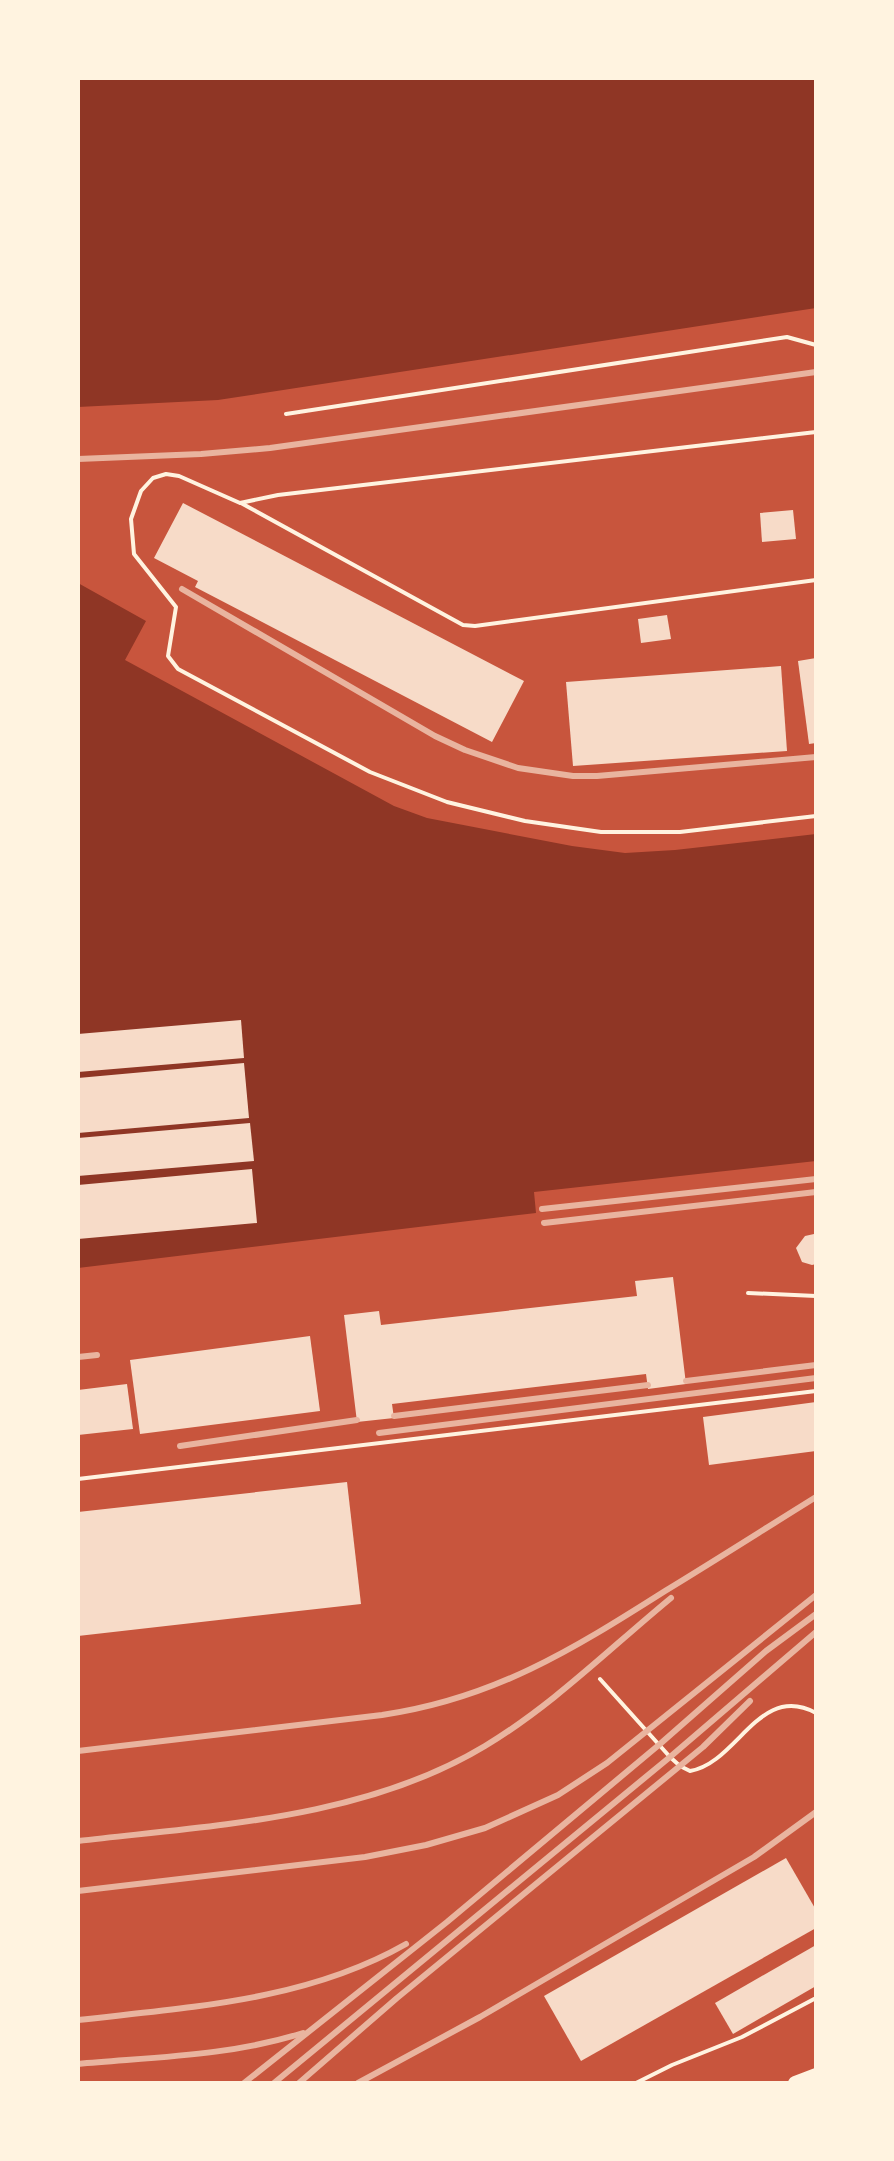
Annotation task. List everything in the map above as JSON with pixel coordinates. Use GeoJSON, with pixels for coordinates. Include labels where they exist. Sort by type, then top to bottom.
{"type":"FeatureCollection","features":[{"type":"Feature","properties":{"kind":"main road"},"geometry":{"type":"LineString","coordinates":[[795,2083],[816,2075]]}},
{"type":"Feature","properties":{"kind":"lane"},"geometry":{"type":"LineString","coordinates":[[286,414],[787,337],[816,345]]}},
{"type":"Feature","properties":{"kind":"lane"},"geometry":{"type":"LineString","coordinates":[[240,503],[294,493],[816,432]]}},
{"type":"Feature","properties":{"kind":"lane"},"geometry":{"type":"LineString","coordinates":[[816,580],[475,626],[451,620],[240,503],[179,476],[166,474],[153,478],[141,491],[131,519],[134,554],[176,607],[168,656],[178,669],[370,772],[447,802],[525,821],[601,832],[680,832],[816,816]]}},
{"type":"Feature","properties":{"kind":"lane"},"geometry":{"type":"LineString","coordinates":[[748,1293],[816,1296]]}},
{"type":"Feature","properties":{"kind":"lane"},"geometry":{"type":"LineString","coordinates":[[78,1479],[816,1391]]}},
{"type":"Feature","properties":{"kind":"lane"},"geometry":{"type":"LineString","coordinates":[[600,1679],[670,1757],[690,1771],[709,1765],[770,1710],[794,1705],[816,1713]]}},
{"type":"Feature","properties":{"kind":"lane"},"geometry":{"type":"LineString","coordinates":[[636,2083],[742,2037],[816,1998]]}},
{"type":"Feature","properties":{"kind":"shaded area"},"geometry":{"type":"Polygon","coordinates":[[[78,78],[816,78],[816,308],[218,400],[78,407],[78,78]]]}},
{"type":"Feature","properties":{"kind":"shaded area"},"geometry":{"type":"Polygon","coordinates":[[[78,583],[146,621],[125,660],[394,806],[427,818],[625,853],[816,834],[816,1161],[534,1192],[536,1213],[78,1268],[78,583]]]}},
{"type":"Feature","properties":{"kind":"building"},"geometry":{"type":"Polygon","coordinates":[[[183,503],[524,681],[492,742],[195,587],[198,581],[154,558],[183,503]]]}},
{"type":"Feature","properties":{"kind":"building"},"geometry":{"type":"Polygon","coordinates":[[[793,510],[796,539],[762,542],[760,513],[793,510]]]}},
{"type":"Feature","properties":{"kind":"building"},"geometry":{"type":"Polygon","coordinates":[[[667,615],[671,639],[641,643],[638,619],[667,615]]]}},
{"type":"Feature","properties":{"kind":"building"},"geometry":{"type":"Polygon","coordinates":[[[816,658],[816,743],[809,744],[798,661],[816,658]]]}},
{"type":"Feature","properties":{"kind":"building"},"geometry":{"type":"Polygon","coordinates":[[[781,666],[787,751],[573,766],[566,682],[781,666]]]}},
{"type":"Feature","properties":{"kind":"building"},"geometry":{"type":"Polygon","coordinates":[[[241,1020],[244,1058],[78,1072],[78,1034],[241,1020]]]}},
{"type":"Feature","properties":{"kind":"building"},"geometry":{"type":"Polygon","coordinates":[[[244,1063],[249,1118],[78,1133],[78,1078],[244,1063]]]}},
{"type":"Feature","properties":{"kind":"building"},"geometry":{"type":"Polygon","coordinates":[[[250,1123],[254,1161],[78,1176],[78,1138],[250,1123]]]}},
{"type":"Feature","properties":{"kind":"building"},"geometry":{"type":"Polygon","coordinates":[[[252,1169],[257,1223],[78,1239],[78,1185],[252,1169]]]}},
{"type":"Feature","properties":{"kind":"building"},"geometry":{"type":"Polygon","coordinates":[[[814,1234],[816,1264],[812,1265],[802,1262],[796,1248],[805,1236],[814,1234]]]}},
{"type":"Feature","properties":{"kind":"building"},"geometry":{"type":"Polygon","coordinates":[[[673,1277],[686,1384],[648,1389],[646,1374],[392,1404],[394,1418],[357,1422],[344,1315],[379,1311],[381,1325],[637,1296],[635,1281],[673,1277]]]}},
{"type":"Feature","properties":{"kind":"building"},"geometry":{"type":"Polygon","coordinates":[[[310,1336],[320,1411],[140,1434],[130,1360],[310,1336]]]}},
{"type":"Feature","properties":{"kind":"building"},"geometry":{"type":"Polygon","coordinates":[[[127,1384],[133,1429],[78,1435],[78,1390],[127,1384]]]}},
{"type":"Feature","properties":{"kind":"building"},"geometry":{"type":"Polygon","coordinates":[[[816,1402],[816,1451],[709,1465],[703,1417],[816,1402]]]}},
{"type":"Feature","properties":{"kind":"building"},"geometry":{"type":"Polygon","coordinates":[[[347,1482],[361,1604],[78,1636],[78,1512],[347,1482]]]}},
{"type":"Feature","properties":{"kind":"building"},"geometry":{"type":"Polygon","coordinates":[[[786,1858],[816,1910],[816,1928],[581,2061],[544,1996],[786,1858]]]}},
{"type":"Feature","properties":{"kind":"building"},"geometry":{"type":"Polygon","coordinates":[[[816,1945],[816,1986],[733,2034],[715,2003],[816,1945]]]}},
{"type":"Feature","properties":{"kind":"railway"},"geometry":{"type":"LineString","coordinates":[[78,459],[270,448],[816,372]]}},
{"type":"Feature","properties":{"kind":"railway"},"geometry":{"type":"LineString","coordinates":[[182,589],[435,736],[518,768],[573,776],[597,776],[816,757]]}},
{"type":"Feature","properties":{"kind":"railway"},"geometry":{"type":"LineString","coordinates":[[542,1209],[816,1179]]}},
{"type":"Feature","properties":{"kind":"railway"},"geometry":{"type":"LineString","coordinates":[[544,1223],[816,1192]]}},
{"type":"Feature","properties":{"kind":"railway"},"geometry":{"type":"LineString","coordinates":[[78,1357],[97,1355]]}},
{"type":"Feature","properties":{"kind":"railway"},"geometry":{"type":"LineString","coordinates":[[686,1381],[816,1365]]}},
{"type":"Feature","properties":{"kind":"railway"},"geometry":{"type":"LineString","coordinates":[[379,1433],[816,1378]]}},
{"type":"Feature","properties":{"kind":"railway"},"geometry":{"type":"LineString","coordinates":[[394,1416],[648,1385]]}},
{"type":"Feature","properties":{"kind":"railway"},"geometry":{"type":"LineString","coordinates":[[180,1446],[357,1420]]}},
{"type":"Feature","properties":{"kind":"railway"},"geometry":{"type":"LineString","coordinates":[[78,1751],[382,1715],[460,1697],[564,1652],[816,1497]]}},
{"type":"Feature","properties":{"kind":"railway"},"geometry":{"type":"LineString","coordinates":[[78,1891],[365,1857],[426,1845],[485,1828],[558,1795],[607,1763],[816,1595]]}},
{"type":"Feature","properties":{"kind":"railway"},"geometry":{"type":"LineString","coordinates":[[78,1841],[287,1815],[339,1804],[438,1770],[485,1746],[534,1713],[671,1598]]}},
{"type":"Feature","properties":{"kind":"railway"},"geometry":{"type":"LineString","coordinates":[[244,2083],[447,1922],[766,1651],[816,1614]]}},
{"type":"Feature","properties":{"kind":"railway"},"geometry":{"type":"LineString","coordinates":[[274,2083],[670,1757],[816,1632]]}},
{"type":"Feature","properties":{"kind":"railway"},"geometry":{"type":"LineString","coordinates":[[299,2083],[397,1998],[703,1747],[750,1701]]}},
{"type":"Feature","properties":{"kind":"railway"},"geometry":{"type":"LineString","coordinates":[[358,2083],[480,2017],[754,1857],[816,1812]]}},
{"type":"Feature","properties":{"kind":"railway"},"geometry":{"type":"LineString","coordinates":[[78,2020],[205,2005],[288,1990],[368,1963],[406,1944]]}},
{"type":"Feature","properties":{"kind":"railway"},"geometry":{"type":"LineString","coordinates":[[78,2064],[220,2051],[303,2033]]}}]}
